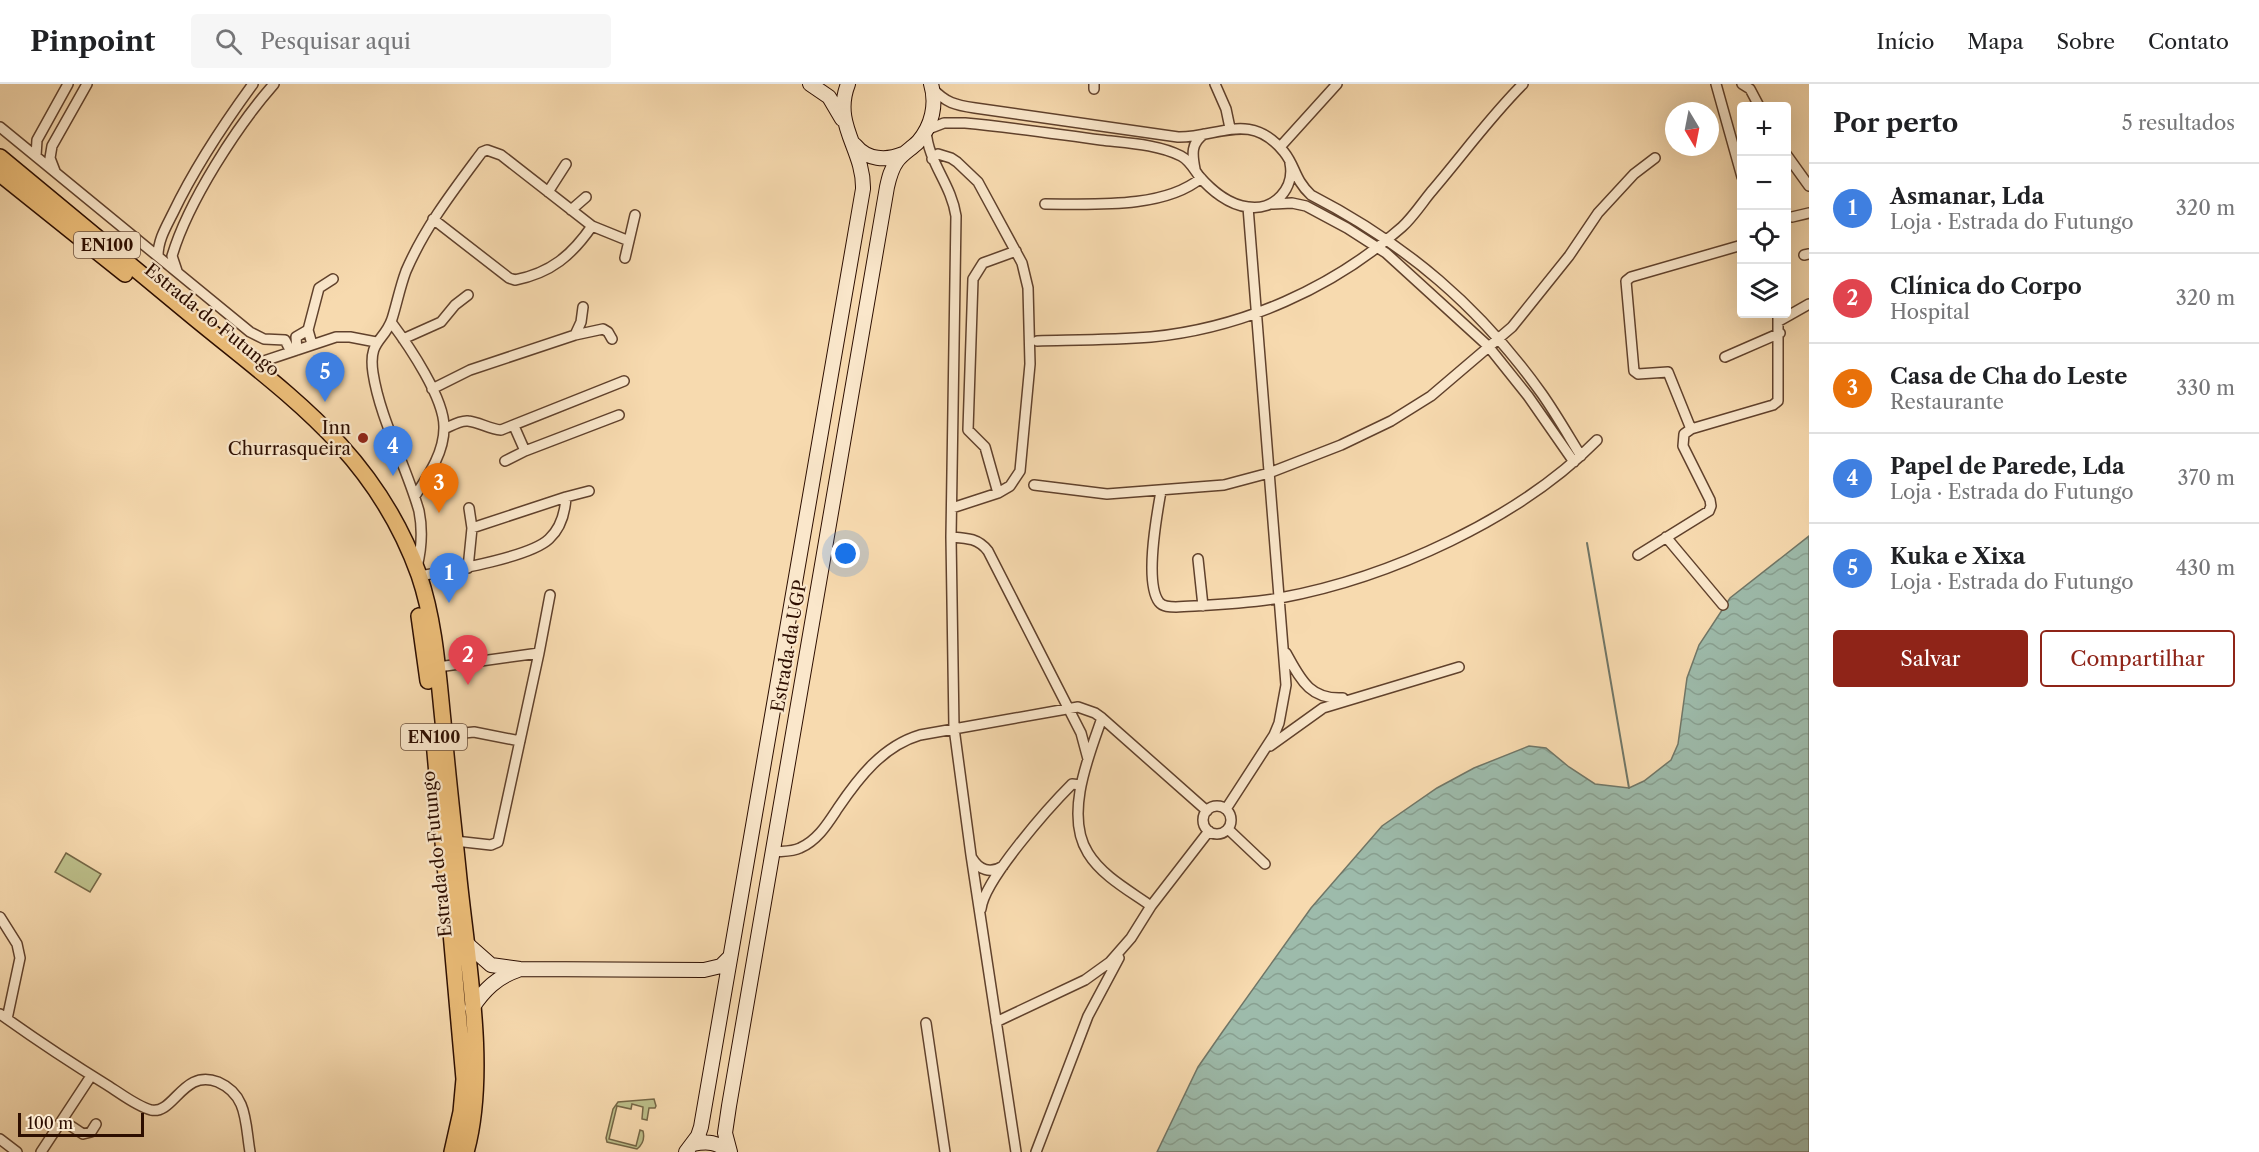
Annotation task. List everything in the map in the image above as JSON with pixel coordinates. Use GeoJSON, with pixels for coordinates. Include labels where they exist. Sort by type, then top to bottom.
{"type":"FeatureCollection","features":[{"type":"Feature","properties":{"kind":"main road"},"geometry":{"type":"LineString","coordinates":[[690,1148],[701,1127],[863,189],[861,166],[844,122],[829,97],[810,84]]}},
{"type":"Feature","properties":{"kind":"main road"},"geometry":{"type":"LineString","coordinates":[[844,122],[843,99],[848,84]]}},
{"type":"Feature","properties":{"kind":"main road"},"geometry":{"type":"LineString","coordinates":[[926,130],[932,112],[932,86]]}},
{"type":"Feature","properties":{"kind":"main road","name":"Estrada da UGP"},"geometry":{"type":"LineString","coordinates":[[729,1152],[725,1133],[726,1123],[885,194],[893,167],[916,144],[926,130]]}},
{"type":"Feature","properties":{"kind":"main road"},"geometry":{"type":"LineString","coordinates":[[852,141],[858,149],[872,157],[886,158],[906,152]]}},
{"type":"Feature","properties":{"kind":"main road","name":"Estrada do Futungo"},"geometry":{"type":"LineString","coordinates":[[0,157],[252,364],[328,430],[360,468],[393,518],[417,573],[434,637],[438,667],[472,1008],[476,1079],[470,1148]]}},
{"type":"Feature","properties":{"kind":"main road","name":"Estrada do Futungo"},"geometry":{"type":"LineString","coordinates":[[0,174],[308,423],[356,478],[392,537],[411,584],[419,614],[434,736],[464,1079],[461,1112],[452,1152]]}},
{"type":"Feature","properties":{"kind":"main road"},"geometry":{"type":"LineString","coordinates":[[466,943],[491,965],[520,969],[704,970],[721,966],[730,957]]}},
{"type":"Feature","properties":{"kind":"main road"},"geometry":{"type":"LineString","coordinates":[[472,1008],[479,997],[496,980],[520,969]]}},
{"type":"Feature","properties":{"kind":"main road"},"geometry":{"type":"LineString","coordinates":[[704,970],[719,975],[724,982],[725,990]]}},
{"type":"Feature","properties":{"kind":"main road"},"geometry":{"type":"LineString","coordinates":[[690,1148],[709,1142],[716,1143],[729,1152]]}},
{"type":"Feature","properties":{"kind":"street"},"geometry":{"type":"LineString","coordinates":[[36,156],[37,140],[68,84]]}},
{"type":"Feature","properties":{"kind":"street"},"geometry":{"type":"LineString","coordinates":[[57,173],[50,158],[52,146],[87,84]]}},
{"type":"Feature","properties":{"kind":"street"},"geometry":{"type":"LineString","coordinates":[[178,273],[172,256],[176,243],[215,166],[274,84]]}},
{"type":"Feature","properties":{"kind":"street"},"geometry":{"type":"LineString","coordinates":[[1215,84],[1226,109],[1230,128]]}},
{"type":"Feature","properties":{"kind":"street"},"geometry":{"type":"LineString","coordinates":[[1280,147],[1337,84]]}},
{"type":"Feature","properties":{"kind":"street"},"geometry":{"type":"LineString","coordinates":[[1036,341],[1160,336],[1206,327],[1281,304],[1323,283],[1343,272],[1403,226],[1456,164],[1498,108],[1523,84]]}},
{"type":"Feature","properties":{"kind":"street"},"geometry":{"type":"LineString","coordinates":[[1716,84],[1737,159]]}},
{"type":"Feature","properties":{"kind":"street"},"geometry":{"type":"LineString","coordinates":[[1742,84],[1750,89],[1757,102]]}},
{"type":"Feature","properties":{"kind":"street"},"geometry":{"type":"LineString","coordinates":[[932,86],[942,99],[955,105],[1178,137],[1230,128],[1258,132],[1280,147],[1301,185],[1311,195],[1387,238],[1471,309],[1498,338],[1542,394],[1577,459]]}},
{"type":"Feature","properties":{"kind":"street"},"geometry":{"type":"LineString","coordinates":[[158,256],[158,245],[163,233],[206,152],[251,87],[260,91],[262,97],[260,102]]}},
{"type":"Feature","properties":{"kind":"street"},"geometry":{"type":"LineString","coordinates":[[1017,1152],[971,855],[954,728],[951,537],[956,216],[950,191],[927,147],[926,130],[944,123],[965,123],[1158,149],[1182,157],[1219,194],[1234,203],[1248,207],[1292,203],[1306,206],[1386,253],[1488,346],[1577,459]]}},
{"type":"Feature","properties":{"kind":"street"},"geometry":{"type":"LineString","coordinates":[[0,127],[250,332],[264,339],[285,340],[294,351]]}},
{"type":"Feature","properties":{"kind":"street"},"geometry":{"type":"LineString","coordinates":[[15,140],[34,138],[40,134]]}},
{"type":"Feature","properties":{"kind":"street"},"geometry":{"type":"LineString","coordinates":[[1045,204],[1124,202],[1189,189],[1198,174],[1192,156],[1193,146],[1204,134]]}},
{"type":"Feature","properties":{"kind":"street"},"geometry":{"type":"LineString","coordinates":[[36,156],[52,146]]}},
{"type":"Feature","properties":{"kind":"street"},"geometry":{"type":"LineString","coordinates":[[566,497],[565,513],[560,525],[548,540],[535,548],[468,568],[417,573],[423,528],[415,496],[378,394],[372,371],[372,354],[376,342],[391,322],[405,273],[433,219],[482,152],[487,150],[501,155],[592,226],[629,241]]}},
{"type":"Feature","properties":{"kind":"street"},"geometry":{"type":"LineString","coordinates":[[906,152],[920,151],[932,159]]}},
{"type":"Feature","properties":{"kind":"street"},"geometry":{"type":"LineString","coordinates":[[932,159],[938,154],[951,158],[978,182],[1016,251],[1028,281],[1030,364],[1020,471],[1010,486],[998,493],[952,508]]}},
{"type":"Feature","properties":{"kind":"street"},"geometry":{"type":"LineString","coordinates":[[1787,156],[1809,186]]}},
{"type":"Feature","properties":{"kind":"street"},"geometry":{"type":"LineString","coordinates":[[1034,485],[1107,494],[1224,484],[1269,473],[1341,445],[1391,421],[1431,396],[1461,373],[1488,346],[1512,327],[1553,277],[1610,200],[1634,174],[1655,158]]}},
{"type":"Feature","properties":{"kind":"street"},"geometry":{"type":"LineString","coordinates":[[1270,204],[1283,195],[1288,188],[1292,176],[1290,163]]}},
{"type":"Feature","properties":{"kind":"street"},"geometry":{"type":"LineString","coordinates":[[548,192],[566,164]]}},
{"type":"Feature","properties":{"kind":"street"},"geometry":{"type":"LineString","coordinates":[[571,210],[586,197]]}},
{"type":"Feature","properties":{"kind":"street"},"geometry":{"type":"LineString","coordinates":[[1226,809],[1268,748],[1279,723],[1286,685],[1248,207]]}},
{"type":"Feature","properties":{"kind":"street"},"geometry":{"type":"LineString","coordinates":[[1792,217],[1809,213]]}},
{"type":"Feature","properties":{"kind":"street"},"geometry":{"type":"LineString","coordinates":[[625,258],[635,214]]}},
{"type":"Feature","properties":{"kind":"street"},"geometry":{"type":"LineString","coordinates":[[433,219],[509,278],[515,280],[553,267],[580,243],[592,226]]}},
{"type":"Feature","properties":{"kind":"street"},"geometry":{"type":"LineString","coordinates":[[135,236],[150,238],[163,233]]}},
{"type":"Feature","properties":{"kind":"street"},"geometry":{"type":"LineString","coordinates":[[158,256],[171,249],[176,243]]}},
{"type":"Feature","properties":{"kind":"street"},"geometry":{"type":"LineString","coordinates":[[1691,429],[1668,372],[1638,374],[1634,371],[1626,281],[1631,277],[1737,246]]}},
{"type":"Feature","properties":{"kind":"street"},"geometry":{"type":"LineString","coordinates":[[998,493],[985,447],[968,430],[973,279],[983,263],[1016,251]]}},
{"type":"Feature","properties":{"kind":"street"},"geometry":{"type":"LineString","coordinates":[[312,344],[308,330],[319,288],[333,279]]}},
{"type":"Feature","properties":{"kind":"street"},"geometry":{"type":"LineString","coordinates":[[404,339],[441,322],[455,305],[468,295]]}},
{"type":"Feature","properties":{"kind":"street"},"geometry":{"type":"LineString","coordinates":[[1791,312],[1809,304]]}},
{"type":"Feature","properties":{"kind":"street"},"geometry":{"type":"LineString","coordinates":[[575,335],[581,322],[583,307]]}},
{"type":"Feature","properties":{"kind":"street"},"geometry":{"type":"LineString","coordinates":[[1638,555],[1709,512],[1710,500],[1683,446],[1684,434],[1691,429],[1773,405],[1779,401],[1779,318]]}},
{"type":"Feature","properties":{"kind":"street"},"geometry":{"type":"LineString","coordinates":[[391,322],[404,339],[443,414],[444,429],[440,448],[415,496]]}},
{"type":"Feature","properties":{"kind":"street"},"geometry":{"type":"LineString","coordinates":[[432,389],[470,370],[575,335],[603,329],[612,339]]}},
{"type":"Feature","properties":{"kind":"street"},"geometry":{"type":"LineString","coordinates":[[294,351],[296,337],[308,330]]}},
{"type":"Feature","properties":{"kind":"street"},"geometry":{"type":"LineString","coordinates":[[1725,357],[1780,333]]}},
{"type":"Feature","properties":{"kind":"street"},"geometry":{"type":"LineString","coordinates":[[252,364],[336,337],[376,342]]}},
{"type":"Feature","properties":{"kind":"street"},"geometry":{"type":"LineString","coordinates":[[444,429],[468,421],[489,429],[501,430],[624,381]]}},
{"type":"Feature","properties":{"kind":"street"},"geometry":{"type":"LineString","coordinates":[[505,461],[525,451],[619,416]]}},
{"type":"Feature","properties":{"kind":"street"},"geometry":{"type":"LineString","coordinates":[[514,426],[525,451]]}},
{"type":"Feature","properties":{"kind":"street"},"geometry":{"type":"LineString","coordinates":[[1161,491],[1152,543],[1154,581],[1158,601],[1164,606],[1203,606],[1280,598],[1340,583],[1421,555],[1495,516],[1577,459],[1597,440]]}},
{"type":"Feature","properties":{"kind":"street"},"geometry":{"type":"LineString","coordinates":[[472,528],[589,491]]}},
{"type":"Feature","properties":{"kind":"street"},"geometry":{"type":"LineString","coordinates":[[468,568],[472,528],[469,508]]}},
{"type":"Feature","properties":{"kind":"street"},"geometry":{"type":"LineString","coordinates":[[951,537],[974,539],[987,551],[1069,708],[1081,733],[1088,759]]}},
{"type":"Feature","properties":{"kind":"street"},"geometry":{"type":"LineString","coordinates":[[1666,537],[1724,605]]}},
{"type":"Feature","properties":{"kind":"street"},"geometry":{"type":"LineString","coordinates":[[1198,560],[1203,606]]}},
{"type":"Feature","properties":{"kind":"street"},"geometry":{"type":"LineString","coordinates":[[455,840],[491,845],[498,842],[550,595]]}},
{"type":"Feature","properties":{"kind":"street"},"geometry":{"type":"LineString","coordinates":[[1283,648],[1302,681],[1315,693],[1333,699],[1353,698]]}},
{"type":"Feature","properties":{"kind":"street"},"geometry":{"type":"LineString","coordinates":[[438,667],[539,653]]}},
{"type":"Feature","properties":{"kind":"street"},"geometry":{"type":"LineString","coordinates":[[1268,748],[1323,708],[1459,666]]}},
{"type":"Feature","properties":{"kind":"street"},"geometry":{"type":"LineString","coordinates":[[773,852],[801,848],[815,838],[861,776],[889,749],[904,739],[1078,707],[1087,709],[1102,718],[1207,811]]}},
{"type":"Feature","properties":{"kind":"street"},"geometry":{"type":"LineString","coordinates":[[1102,718],[1081,786],[1079,825],[1082,839],[1088,853],[1103,871],[1151,906]]}},
{"type":"Feature","properties":{"kind":"street"},"geometry":{"type":"LineString","coordinates":[[444,735],[474,732],[520,741]]}},
{"type":"Feature","properties":{"kind":"street"},"geometry":{"type":"LineString","coordinates":[[980,914],[981,903],[986,893],[1043,813],[1072,784],[1081,786]]}},
{"type":"Feature","properties":{"kind":"street"},"geometry":{"type":"LineString","coordinates":[[1218,806],[1226,809],[1231,816],[1228,829],[1216,834],[1209,831],[1203,824],[1207,811],[1218,806]]}},
{"type":"Feature","properties":{"kind":"street"},"geometry":{"type":"LineString","coordinates":[[1228,829],[1265,864]]}},
{"type":"Feature","properties":{"kind":"street"},"geometry":{"type":"LineString","coordinates":[[1036,1152],[1088,1016],[1111,970],[1151,906],[1209,831]]}},
{"type":"Feature","properties":{"kind":"street"},"geometry":{"type":"LineString","coordinates":[[971,855],[977,866],[986,870],[996,870],[1006,864]]}},
{"type":"Feature","properties":{"kind":"street"},"geometry":{"type":"LineString","coordinates":[[0,917],[17,944],[20,958],[3,1016],[91,1076],[151,1110],[159,1110],[178,1093],[200,1079],[209,1079],[230,1087],[236,1092],[243,1108],[250,1152]]}},
{"type":"Feature","properties":{"kind":"street"},"geometry":{"type":"LineString","coordinates":[[996,1022],[1085,980],[1110,962],[1131,938]]}},
{"type":"Feature","properties":{"kind":"street"},"geometry":{"type":"LineString","coordinates":[[926,1023],[945,1152]]}},
{"type":"Feature","properties":{"kind":"street"},"geometry":{"type":"LineString","coordinates":[[40,1152],[91,1076]]}},
{"type":"Feature","properties":{"kind":"street"},"geometry":{"type":"LineString","coordinates":[[62,1120],[82,1134],[91,1132],[96,1124]]}},
{"type":"Feature","properties":{"kind":"street"},"geometry":{"type":"LineString","coordinates":[[0,1139],[17,1152]]}},
{"type":"Feature","properties":{"kind":"green space"},"geometry":{"type":"Polygon","coordinates":[[[66,853],[101,874],[90,892],[55,872],[66,853]]]}},
{"type":"Feature","properties":{"kind":"green space"},"geometry":{"type":"Polygon","coordinates":[[[654,1099],[656,1106],[649,1108],[647,1120],[642,1119],[643,1107],[632,1104],[631,1109],[617,1106],[609,1139],[636,1146],[640,1130],[643,1131],[643,1142],[637,1149],[607,1142],[613,1109],[618,1102],[654,1099]]]}},
{"type":"Feature","properties":{"kind":"water"},"geometry":{"type":"Polygon","coordinates":[[[1809,536],[1809,1152],[1157,1152],[1198,1067],[1311,908],[1382,826],[1437,788],[1474,768],[1529,746],[1546,748],[1595,784],[1629,788],[1644,781],[1671,760],[1678,744],[1687,678],[1699,645],[1730,598],[1809,536]]]}},
{"type":"Feature","properties":{"kind":"waterway"},"geometry":{"type":"LineString","coordinates":[[1587,543],[1629,788]]}},
{"type":"Feature","properties":{"kind":"place","name":"Kuka e Xixa"},"geometry":{"type":"Point","coordinates":[325,402]}},
{"type":"Feature","properties":{"kind":"place","name":"Inn Churrasqueira"},"geometry":{"type":"Point","coordinates":[363,438]}},
{"type":"Feature","properties":{"kind":"place","name":"Papel de Parede, Lda"},"geometry":{"type":"Point","coordinates":[393,476]}},
{"type":"Feature","properties":{"kind":"place","name":"Casa de Cha do Leste"},"geometry":{"type":"Point","coordinates":[439,513]}},
{"type":"Feature","properties":{"kind":"place","name":"Asmanar, Lda"},"geometry":{"type":"Point","coordinates":[449,603]}},
{"type":"Feature","properties":{"kind":"place","name":"Clínica do Corpo"},"geometry":{"type":"Point","coordinates":[468,685]}}]}
